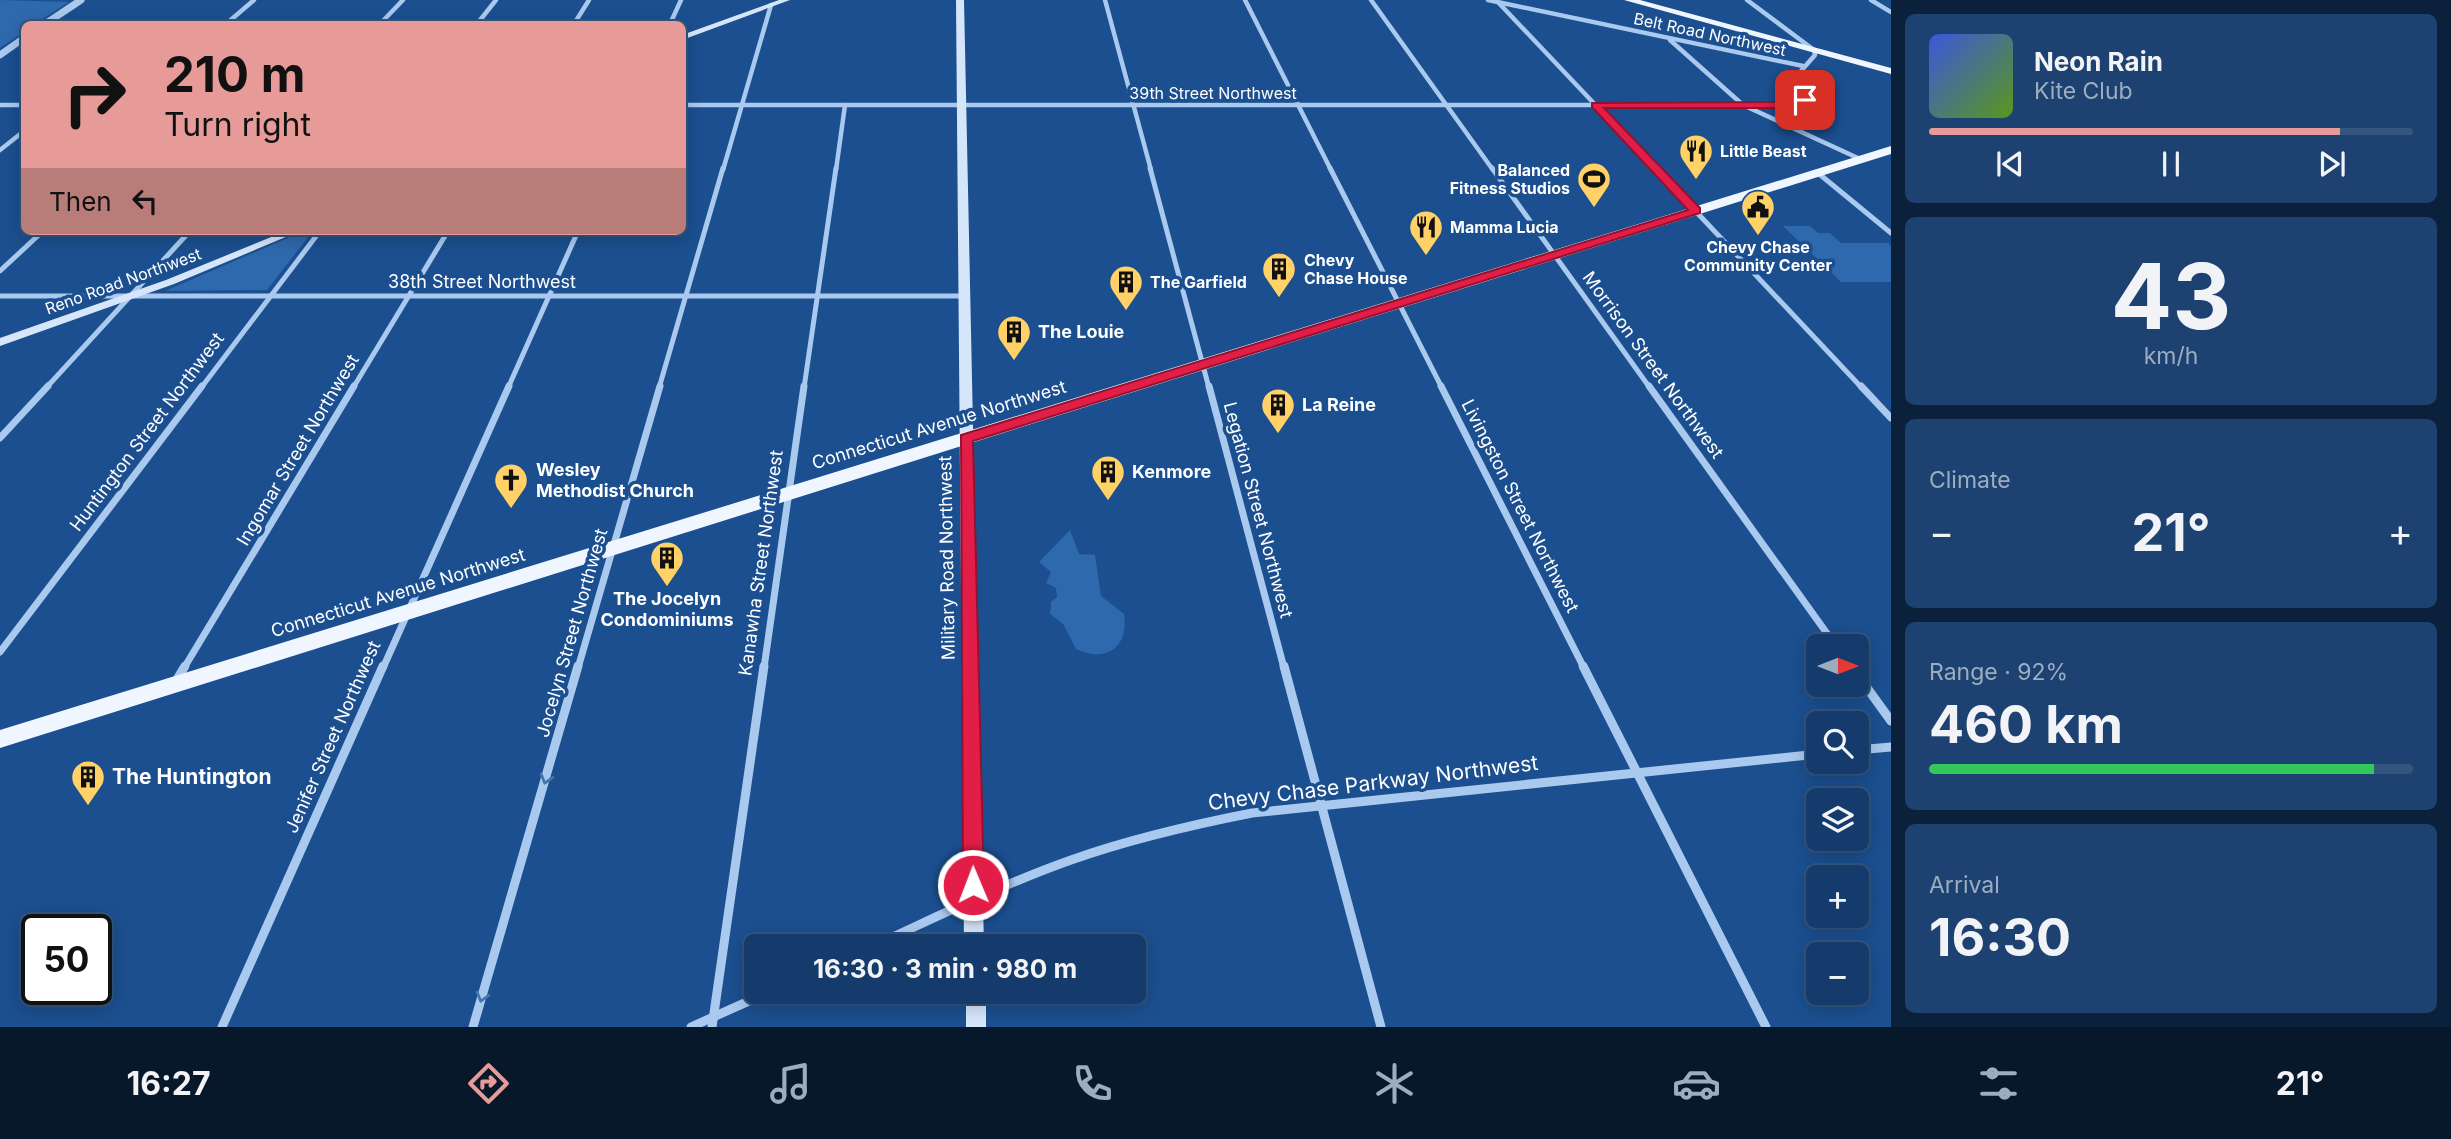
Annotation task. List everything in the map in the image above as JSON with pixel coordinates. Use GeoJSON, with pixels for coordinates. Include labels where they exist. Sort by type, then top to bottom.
{"type":"FeatureCollection","features":[{"type":"Feature","properties":{"kind":"main road"},"geometry":{"type":"LineString","coordinates":[[686,37],[786,0]]}},
{"type":"Feature","properties":{"kind":"main road","name":"Military Road Northwest"},"geometry":{"type":"LineString","coordinates":[[960,0],[975,934]]}},
{"type":"Feature","properties":{"kind":"main road"},"geometry":{"type":"LineString","coordinates":[[1629,0],[1891,71]]}},
{"type":"Feature","properties":{"kind":"main road","name":"Connecticut Avenue Northwest"},"geometry":{"type":"LineString","coordinates":[[0,738],[1891,150]]}},
{"type":"Feature","properties":{"kind":"main road","name":"Reno Road Northwest"},"geometry":{"type":"LineString","coordinates":[[0,342],[130,296],[285,235]]}},
{"type":"Feature","properties":{"kind":"main road"},"geometry":{"type":"LineString","coordinates":[[975,1004],[976,1027]]}},
{"type":"Feature","properties":{"kind":"street"},"geometry":{"type":"LineString","coordinates":[[50,21],[81,0]]}},
{"type":"Feature","properties":{"kind":"street"},"geometry":{"type":"LineString","coordinates":[[230,21],[254,0]]}},
{"type":"Feature","properties":{"kind":"street"},"geometry":{"type":"LineString","coordinates":[[383,21],[403,0]]}},
{"type":"Feature","properties":{"kind":"street"},"geometry":{"type":"LineString","coordinates":[[479,21],[496,0]]}},
{"type":"Feature","properties":{"kind":"street"},"geometry":{"type":"LineString","coordinates":[[576,21],[589,0]]}},
{"type":"Feature","properties":{"kind":"street"},"geometry":{"type":"LineString","coordinates":[[671,21],[681,0]]}},
{"type":"Feature","properties":{"kind":"street","name":"Legation Street Northwest"},"geometry":{"type":"LineString","coordinates":[[1105,0],[1381,1027]]}},
{"type":"Feature","properties":{"kind":"street","name":"Livingston Street Northwest"},"geometry":{"type":"LineString","coordinates":[[1245,0],[1766,1027]]}},
{"type":"Feature","properties":{"kind":"street","name":"Morrison Street Northwest"},"geometry":{"type":"LineString","coordinates":[[1371,0],[1827,634]]}},
{"type":"Feature","properties":{"kind":"street","name":"Belt Road Northwest"},"geometry":{"type":"LineString","coordinates":[[1488,0],[1804,66]]}},
{"type":"Feature","properties":{"kind":"street"},"geometry":{"type":"LineString","coordinates":[[1746,0],[1814,50],[1815,55],[1804,66]]}},
{"type":"Feature","properties":{"kind":"street"},"geometry":{"type":"LineString","coordinates":[[1871,0],[1891,12]]}},
{"type":"Feature","properties":{"kind":"street"},"geometry":{"type":"LineString","coordinates":[[1497,1],[1891,418]]}},
{"type":"Feature","properties":{"kind":"street","name":"Jocelyn Street Northwest"},"geometry":{"type":"LineString","coordinates":[[473,1027],[771,5]]}},
{"type":"Feature","properties":{"kind":"street"},"geometry":{"type":"LineString","coordinates":[[1668,38],[1743,105],[1860,159]]}},
{"type":"Feature","properties":{"kind":"street"},"geometry":{"type":"LineString","coordinates":[[0,55],[21,40]]}},
{"type":"Feature","properties":{"kind":"street","name":"39th Street Northwest"},"geometry":{"type":"LineString","coordinates":[[686,105],[1743,105],[1803,102],[1805,100],[1801,73],[1804,66]]}},
{"type":"Feature","properties":{"kind":"street"},"geometry":{"type":"LineString","coordinates":[[0,105],[21,105]]}},
{"type":"Feature","properties":{"kind":"street","name":"Kanawha Street Northwest"},"geometry":{"type":"LineString","coordinates":[[713,1022],[845,105]]}},
{"type":"Feature","properties":{"kind":"street"},"geometry":{"type":"LineString","coordinates":[[0,150],[21,133]]}},
{"type":"Feature","properties":{"kind":"street"},"geometry":{"type":"LineString","coordinates":[[1818,173],[1891,233]]}},
{"type":"Feature","properties":{"kind":"street"},"geometry":{"type":"LineString","coordinates":[[0,271],[39,235]]}},
{"type":"Feature","properties":{"kind":"street"},"geometry":{"type":"LineString","coordinates":[[0,438],[186,235]]}},
{"type":"Feature","properties":{"kind":"street","name":"Huntington Street Northwest"},"geometry":{"type":"LineString","coordinates":[[0,652],[317,235]]}},
{"type":"Feature","properties":{"kind":"street","name":"Ingomar Street Northwest"},"geometry":{"type":"LineString","coordinates":[[174,685],[446,235]]}},
{"type":"Feature","properties":{"kind":"street","name":"Jenifer Street Northwest"},"geometry":{"type":"LineString","coordinates":[[222,1027],[576,235]]}},
{"type":"Feature","properties":{"kind":"street","name":"38th Street Northwest"},"geometry":{"type":"LineString","coordinates":[[0,296],[963,296]]}},
{"type":"Feature","properties":{"kind":"street"},"geometry":{"type":"LineString","coordinates":[[1869,691],[1891,722]]}},
{"type":"Feature","properties":{"kind":"street"},"geometry":{"type":"LineString","coordinates":[[1869,749],[1891,747]]}},
{"type":"Feature","properties":{"kind":"street","name":"Chevy Chase Parkway Northwest"},"geometry":{"type":"LineString","coordinates":[[900,934],[1043,870],[1144,837],[1252,813],[1806,755]]}},
{"type":"Feature","properties":{"kind":"street"},"geometry":{"type":"LineString","coordinates":[[691,1027],[713,1022],[747,1004]]}},
{"type":"Feature","properties":{"kind":"shaded area"},"geometry":{"type":"Polygon","coordinates":[[[0,0],[69,2],[40,21],[21,21],[21,34],[0,48],[0,0]]]}},
{"type":"Feature","properties":{"kind":"shaded area"},"geometry":{"type":"Polygon","coordinates":[[[1783,226],[1810,226],[1818,233],[1830,233],[1841,243],[1888,243],[1891,246],[1891,282],[1841,282],[1783,226]]]}},
{"type":"Feature","properties":{"kind":"shaded area"},"geometry":{"type":"Polygon","coordinates":[[[295,235],[310,235],[267,290],[165,291],[295,235]]]}},
{"type":"Feature","properties":{"kind":"shaded area"},"geometry":{"type":"Polygon","coordinates":[[[1070,530],[1079,554],[1095,555],[1101,596],[1124,614],[1123,636],[1113,650],[1106,653],[1087,653],[1076,649],[1063,624],[1050,614],[1051,602],[1057,597],[1056,588],[1046,583],[1051,572],[1039,562],[1070,530]]]}},
{"type":"Feature","properties":{"kind":"place","name":"Little Beast"},"geometry":{"type":"Point","coordinates":[1696,181]}},
{"type":"Feature","properties":{"kind":"place","name":"Balanced Fitness Studios"},"geometry":{"type":"Point","coordinates":[1594,209]}},
{"type":"Feature","properties":{"kind":"place","name":"Chevy Chase Community Center"},"geometry":{"type":"Point","coordinates":[1758,237]}},
{"type":"Feature","properties":{"kind":"place","name":"Mamma Lucia"},"geometry":{"type":"Point","coordinates":[1426,257]}},
{"type":"Feature","properties":{"kind":"place","name":"Chevy Chase House"},"geometry":{"type":"Point","coordinates":[1279,299]}},
{"type":"Feature","properties":{"kind":"place","name":"The Garfield"},"geometry":{"type":"Point","coordinates":[1126,312]}},
{"type":"Feature","properties":{"kind":"place","name":"The Louie"},"geometry":{"type":"Point","coordinates":[1014,362]}},
{"type":"Feature","properties":{"kind":"place","name":"La Reine"},"geometry":{"type":"Point","coordinates":[1278,435]}},
{"type":"Feature","properties":{"kind":"place","name":"Kenmore"},"geometry":{"type":"Point","coordinates":[1108,502]}},
{"type":"Feature","properties":{"kind":"place","name":"Wesley Methodist Church"},"geometry":{"type":"Point","coordinates":[511,510]}},
{"type":"Feature","properties":{"kind":"place","name":"The Jocelyn Condominiums"},"geometry":{"type":"Point","coordinates":[667,588]}},
{"type":"Feature","properties":{"kind":"place","name":"The Huntington"},"geometry":{"type":"Point","coordinates":[88,807]}},
{"type":"Feature","properties":{"kind":"route"},"geometry":{"type":"LineString","coordinates":[[973,885],[966,438],[1696,211],[1596,105],[1793,105],[1805,100]]}}]}
